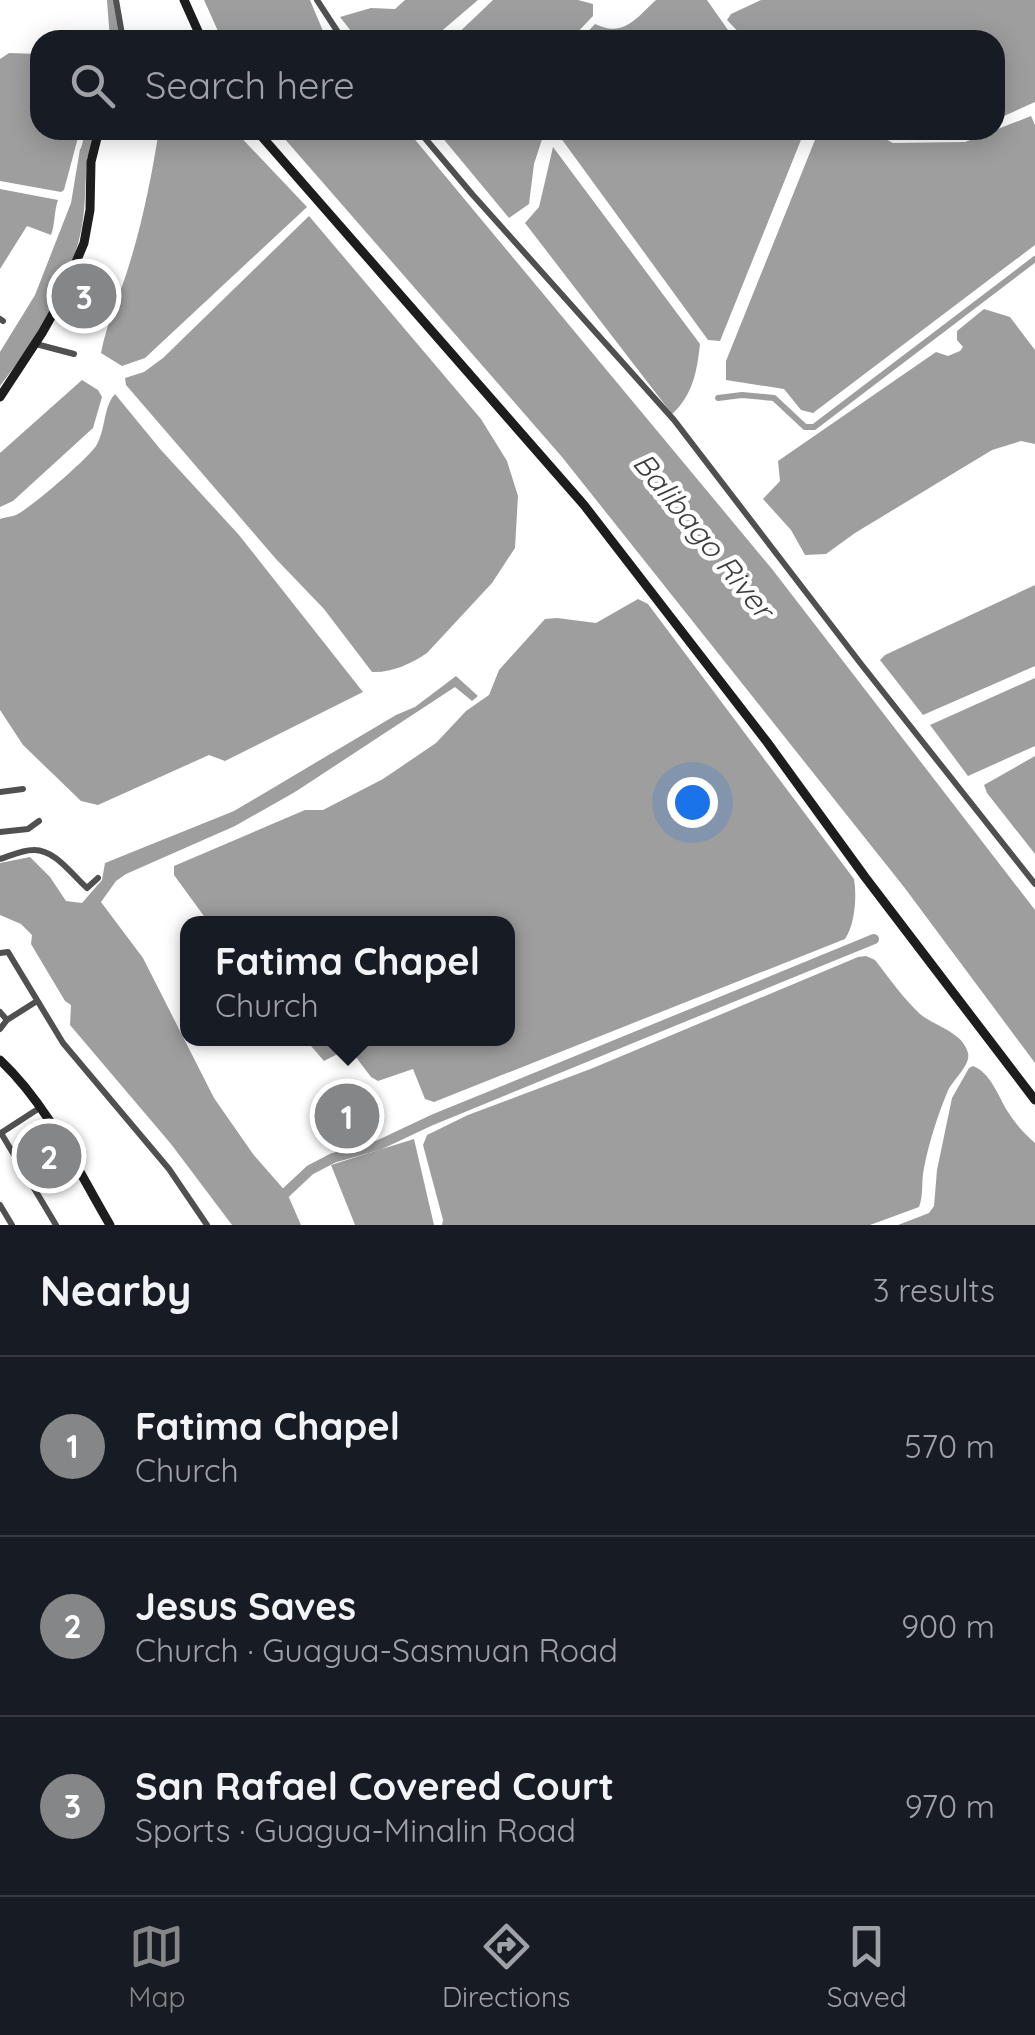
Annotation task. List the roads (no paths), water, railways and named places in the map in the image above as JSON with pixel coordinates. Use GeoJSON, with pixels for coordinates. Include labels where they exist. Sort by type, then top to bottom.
{"type":"FeatureCollection","features":[{"type":"Feature","properties":{"kind":"street"},"geometry":{"type":"LineString","coordinates":[[116,0],[121,30]]}},
{"type":"Feature","properties":{"kind":"street"},"geometry":{"type":"LineString","coordinates":[[184,0],[198,30]]}},
{"type":"Feature","properties":{"kind":"street"},"geometry":{"type":"LineString","coordinates":[[318,0],[337,30]]}},
{"type":"Feature","properties":{"kind":"street"},"geometry":{"type":"LineString","coordinates":[[0,397],[36,344],[84,243],[90,210],[91,162],[97,140]]}},
{"type":"Feature","properties":{"kind":"street"},"geometry":{"type":"LineString","coordinates":[[265,140],[584,505],[1035,1100]]}},
{"type":"Feature","properties":{"kind":"street"},"geometry":{"type":"LineString","coordinates":[[426,140],[674,420],[1035,884]]}},
{"type":"Feature","properties":{"kind":"street"},"geometry":{"type":"LineString","coordinates":[[36,344],[74,354]]}},
{"type":"Feature","properties":{"kind":"street"},"geometry":{"type":"LineString","coordinates":[[0,792],[23,789]]}},
{"type":"Feature","properties":{"kind":"street"},"geometry":{"type":"LineString","coordinates":[[0,832],[28,829],[39,821]]}},
{"type":"Feature","properties":{"kind":"street"},"geometry":{"type":"LineString","coordinates":[[0,858],[40,850],[87,888],[98,878]]}},
{"type":"Feature","properties":{"kind":"street"},"geometry":{"type":"LineString","coordinates":[[0,953],[8,952],[63,1044],[168,1168],[207,1225]]}},
{"type":"Feature","properties":{"kind":"street"},"geometry":{"type":"LineString","coordinates":[[0,1029],[37,1001]]}},
{"type":"Feature","properties":{"kind":"street"},"geometry":{"type":"LineString","coordinates":[[0,1012],[8,1020]]}},
{"type":"Feature","properties":{"kind":"street"},"geometry":{"type":"LineString","coordinates":[[0,1060],[41,1106],[110,1225]]}},
{"type":"Feature","properties":{"kind":"street"},"geometry":{"type":"LineString","coordinates":[[41,1106],[0,1133],[56,1225]]}},
{"type":"Feature","properties":{"kind":"street"},"geometry":{"type":"LineString","coordinates":[[0,1205],[12,1225]]}},
{"type":"Feature","properties":{"kind":"water"},"geometry":{"type":"Polygon","coordinates":[[[204,0],[310,0],[323,30],[218,30],[204,0]]]}},
{"type":"Feature","properties":{"kind":"water"},"geometry":{"type":"Polygon","coordinates":[[[405,0],[478,0],[443,30],[350,30],[340,17],[371,8],[395,9],[405,0]]]}},
{"type":"Feature","properties":{"kind":"water"},"geometry":{"type":"Polygon","coordinates":[[[493,0],[578,0],[593,4],[593,16],[580,30],[462,30],[493,0]]]}},
{"type":"Feature","properties":{"kind":"water"},"geometry":{"type":"Polygon","coordinates":[[[656,0],[707,0],[728,30],[589,30],[595,24],[614,29],[636,19],[656,0]]]}},
{"type":"Feature","properties":{"kind":"water"},"geometry":{"type":"Polygon","coordinates":[[[761,0],[1035,0],[1035,102],[1005,116],[1005,30],[736,30],[727,20],[731,14],[761,0]]]}},
{"type":"Feature","properties":{"kind":"water"},"geometry":{"type":"Polygon","coordinates":[[[9,53],[30,54],[30,140],[77,140],[61,192],[0,181],[0,59],[9,53]]]}},
{"type":"Feature","properties":{"kind":"water"},"geometry":{"type":"Polygon","coordinates":[[[1031,116],[1035,125],[1035,245],[813,413],[801,410],[784,389],[726,380],[726,361],[815,140],[893,143],[1005,140],[1005,126],[1031,116]]]}},
{"type":"Feature","properties":{"kind":"water"},"geometry":{"type":"Polygon","coordinates":[[[90,140],[82,226],[70,270],[39,331],[0,386],[0,352],[35,295],[71,203],[80,149],[90,140]]]}},
{"type":"Feature","properties":{"kind":"water"},"geometry":{"type":"Polygon","coordinates":[[[157,140],[243,140],[307,207],[145,358],[122,366],[101,353],[139,230],[157,140]]]}},
{"type":"Feature","properties":{"kind":"water","name":"Balibago River"},"geometry":{"type":"Polygon","coordinates":[[[286,140],[415,140],[772,569],[1035,910],[1035,1063],[904,887],[562,457],[286,140]]]}},
{"type":"Feature","properties":{"kind":"water"},"geometry":{"type":"Polygon","coordinates":[[[444,140],[542,140],[529,204],[509,218],[444,140]]]}},
{"type":"Feature","properties":{"kind":"water"},"geometry":{"type":"Polygon","coordinates":[[[562,140],[801,140],[720,341],[708,340],[562,140]]]}},
{"type":"Feature","properties":{"kind":"water"},"geometry":{"type":"Polygon","coordinates":[[[553,147],[700,344],[693,382],[672,414],[525,223],[539,207],[553,147]]]}},
{"type":"Feature","properties":{"kind":"water"},"geometry":{"type":"Polygon","coordinates":[[[0,189],[58,200],[51,235],[27,226],[0,269],[0,189]]]}},
{"type":"Feature","properties":{"kind":"water"},"geometry":{"type":"Polygon","coordinates":[[[309,216],[481,419],[507,461],[518,496],[515,548],[492,583],[427,653],[386,671],[372,672],[324,609],[126,385],[125,378],[144,372],[163,358],[309,216]]]}},
{"type":"Feature","properties":{"kind":"water"},"geometry":{"type":"Polygon","coordinates":[[[984,309],[1010,317],[1035,350],[1035,444],[1021,441],[992,450],[826,554],[805,555],[791,530],[763,499],[780,481],[778,461],[936,352],[948,356],[960,351],[963,347],[957,340],[957,331],[984,309]]]}},
{"type":"Feature","properties":{"kind":"water"},"geometry":{"type":"Polygon","coordinates":[[[82,380],[102,397],[93,428],[13,501],[0,507],[0,453],[82,380]]]}},
{"type":"Feature","properties":{"kind":"water"},"geometry":{"type":"Polygon","coordinates":[[[115,394],[239,535],[363,692],[225,761],[209,755],[98,805],[81,801],[23,745],[0,710],[0,519],[16,515],[34,503],[90,453],[99,440],[115,394]]]}},
{"type":"Feature","properties":{"kind":"water"},"geometry":{"type":"Polygon","coordinates":[[[1035,585],[1035,666],[923,715],[880,660],[885,655],[1035,585]]]}},
{"type":"Feature","properties":{"kind":"water"},"geometry":{"type":"Polygon","coordinates":[[[638,599],[648,604],[854,879],[854,910],[845,939],[434,1102],[425,1099],[413,1069],[378,1081],[349,1048],[324,1061],[311,1046],[515,1046],[515,916],[204,916],[174,875],[174,866],[305,810],[323,810],[383,779],[436,743],[466,711],[489,695],[499,670],[545,619],[596,623],[638,599]]]}},
{"type":"Feature","properties":{"kind":"water"},"geometry":{"type":"Polygon","coordinates":[[[456,676],[478,696],[472,701],[455,687],[295,792],[235,826],[126,874],[101,902],[143,958],[180,1031],[180,1046],[188,1046],[214,1098],[253,1154],[287,1193],[301,1225],[232,1225],[171,1144],[70,1025],[71,1005],[31,944],[32,935],[21,924],[0,915],[0,863],[30,857],[66,901],[82,903],[102,880],[105,863],[234,811],[415,707],[456,676]]]}},
{"type":"Feature","properties":{"kind":"water"},"geometry":{"type":"Polygon","coordinates":[[[1035,678],[1035,746],[968,776],[930,725],[1035,678]]]}},
{"type":"Feature","properties":{"kind":"water"},"geometry":{"type":"Polygon","coordinates":[[[1035,756],[1035,854],[984,785],[1035,756]]]}},
{"type":"Feature","properties":{"kind":"water"},"geometry":{"type":"Polygon","coordinates":[[[866,956],[875,960],[920,1014],[954,1035],[968,1053],[967,1063],[947,1093],[934,1130],[919,1207],[870,1225],[442,1225],[423,1145],[427,1135],[468,1115],[866,956]]]}},
{"type":"Feature","properties":{"kind":"water"},"geometry":{"type":"Polygon","coordinates":[[[973,1066],[989,1079],[1014,1120],[1035,1143],[1035,1225],[898,1225],[929,1213],[934,1206],[952,1098],[973,1066]]]}},
{"type":"Feature","properties":{"kind":"water"},"geometry":{"type":"Polygon","coordinates":[[[414,1139],[434,1225],[355,1225],[331,1165],[414,1139]]]}},
{"type":"Feature","properties":{"kind":"waterway"},"geometry":{"type":"LineString","coordinates":[[112,0],[114,30]]}},
{"type":"Feature","properties":{"kind":"waterway"},"geometry":{"type":"LineString","coordinates":[[85,153],[88,140]]}},
{"type":"Feature","properties":{"kind":"waterway"},"geometry":{"type":"LineString","coordinates":[[718,398],[774,398],[805,427],[814,427],[1035,259]]}},
{"type":"Feature","properties":{"kind":"waterway"},"geometry":{"type":"LineString","coordinates":[[278,1200],[310,1170],[333,1158],[379,1145],[874,939]]}},
{"type":"Feature","properties":{"kind":"place","name":"San Rafael Covered Court"},"geometry":{"type":"Point","coordinates":[84,296]}},
{"type":"Feature","properties":{"kind":"place","name":"Fatima Chapel"},"geometry":{"type":"Point","coordinates":[347,1116]}},
{"type":"Feature","properties":{"kind":"place","name":"Jesus Saves"},"geometry":{"type":"Point","coordinates":[49,1156]}}]}
